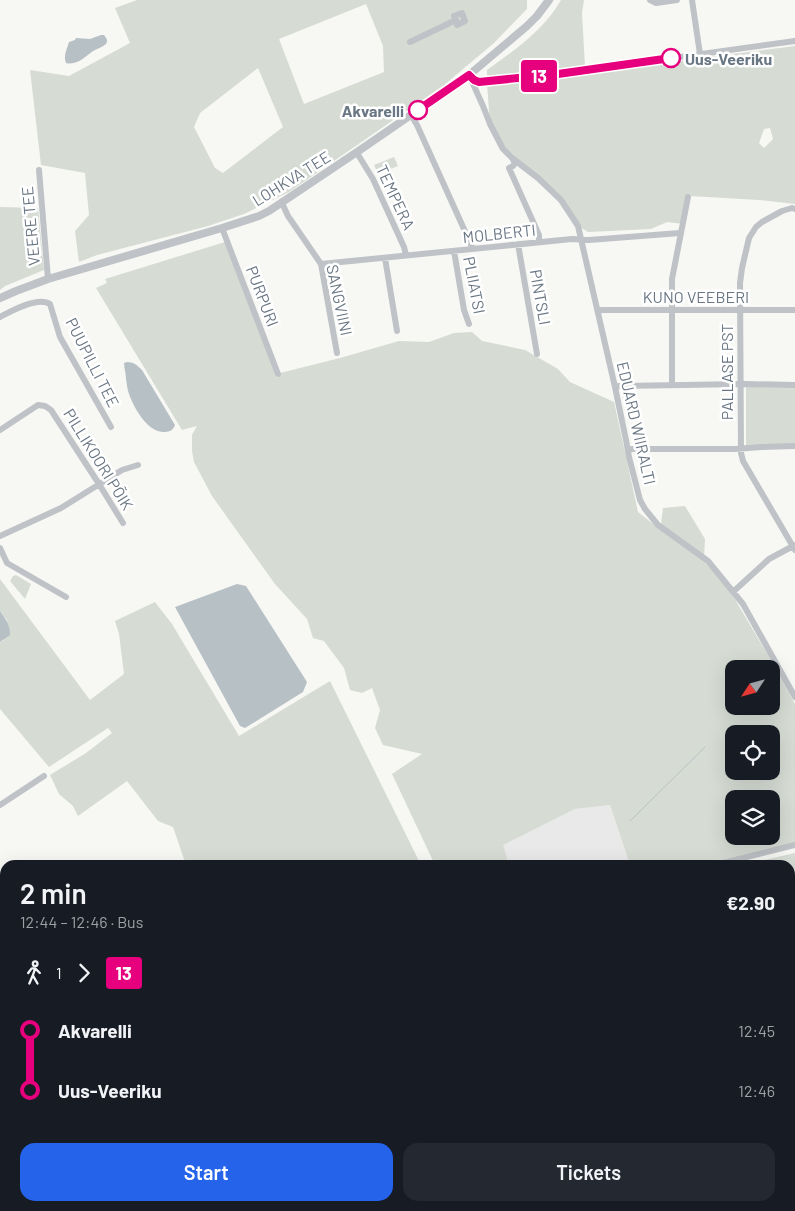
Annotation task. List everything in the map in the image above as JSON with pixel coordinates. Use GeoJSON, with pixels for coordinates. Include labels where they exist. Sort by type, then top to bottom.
{"type":"FeatureCollection","features":[{"type":"Feature","properties":{"kind":"street","name":"LOHKVA TEE"},"geometry":{"type":"LineString","coordinates":[[0,298],[48,279],[259,216],[282,204],[469,75],[527,26],[550,0]]}},
{"type":"Feature","properties":{"kind":"street"},"geometry":{"type":"LineString","coordinates":[[650,0],[656,3],[677,0]]}},
{"type":"Feature","properties":{"kind":"street"},"geometry":{"type":"LineString","coordinates":[[692,0],[700,54]]}},
{"type":"Feature","properties":{"kind":"street"},"geometry":{"type":"LineString","coordinates":[[410,42],[456,20]]}},
{"type":"Feature","properties":{"kind":"street"},"geometry":{"type":"LineString","coordinates":[[469,75],[479,82],[558,74],[795,41]]}},
{"type":"Feature","properties":{"kind":"street","name":"EDUARD WIIRALTI"},"geometry":{"type":"LineString","coordinates":[[469,75],[497,140],[503,149],[561,200],[578,226],[638,493],[645,509],[667,533],[708,561],[734,591],[794,694]]}},
{"type":"Feature","properties":{"kind":"street"},"geometry":{"type":"LineString","coordinates":[[411,115],[473,249]]}},
{"type":"Feature","properties":{"kind":"street","name":"TEMPERA"},"geometry":{"type":"LineString","coordinates":[[357,153],[373,179],[404,247],[406,256]]}},
{"type":"Feature","properties":{"kind":"street"},"geometry":{"type":"LineString","coordinates":[[512,158],[515,163],[509,168],[539,235],[539,242]]}},
{"type":"Feature","properties":{"kind":"street","name":"VEERE TEE"},"geometry":{"type":"LineString","coordinates":[[39,170],[48,279]]}},
{"type":"Feature","properties":{"kind":"street"},"geometry":{"type":"LineString","coordinates":[[672,385],[672,279],[688,197]]}},
{"type":"Feature","properties":{"kind":"street","name":"SANGVIINI"},"geometry":{"type":"LineString","coordinates":[[282,204],[288,216],[321,264],[337,353]]}},
{"type":"Feature","properties":{"kind":"street","name":"PALLASE PST"},"geometry":{"type":"LineString","coordinates":[[794,547],[743,461],[740,448],[740,283],[749,238],[756,227],[782,211],[795,209]]}},
{"type":"Feature","properties":{"kind":"street","name":"PURPURI"},"geometry":{"type":"LineString","coordinates":[[222,228],[278,374]]}},
{"type":"Feature","properties":{"kind":"street","name":"MOLBERTI"},"geometry":{"type":"LineString","coordinates":[[321,264],[572,239],[590,240],[680,233]]}},
{"type":"Feature","properties":{"kind":"street","name":"PINTSLI"},"geometry":{"type":"LineString","coordinates":[[518,244],[537,354]]}},
{"type":"Feature","properties":{"kind":"street","name":"PLIIATSI"},"geometry":{"type":"LineString","coordinates":[[454,251],[468,324]]}},
{"type":"Feature","properties":{"kind":"street"},"geometry":{"type":"LineString","coordinates":[[385,258],[397,332]]}},
{"type":"Feature","properties":{"kind":"street","name":"PUUPILLI TEE"},"geometry":{"type":"LineString","coordinates":[[0,317],[22,306],[38,302],[50,304],[60,337],[111,427]]}},
{"type":"Feature","properties":{"kind":"street","name":"KUNO VEEBERI"},"geometry":{"type":"LineString","coordinates":[[598,311],[795,310]]}},
{"type":"Feature","properties":{"kind":"street"},"geometry":{"type":"LineString","coordinates":[[615,387],[740,384],[795,385]]}},
{"type":"Feature","properties":{"kind":"street","name":"PILLIKOORI PÕIK"},"geometry":{"type":"LineString","coordinates":[[0,430],[38,405],[45,406],[51,410],[123,523]]}},
{"type":"Feature","properties":{"kind":"street"},"geometry":{"type":"LineString","coordinates":[[628,450],[735,449],[795,446]]}},
{"type":"Feature","properties":{"kind":"street"},"geometry":{"type":"LineString","coordinates":[[0,536],[61,508],[122,470],[138,465]]}},
{"type":"Feature","properties":{"kind":"street"},"geometry":{"type":"LineString","coordinates":[[734,591],[769,559],[794,547]]}},
{"type":"Feature","properties":{"kind":"street"},"geometry":{"type":"LineString","coordinates":[[0,548],[7,563],[66,597]]}},
{"type":"Feature","properties":{"kind":"street"},"geometry":{"type":"LineString","coordinates":[[0,805],[44,776]]}},
{"type":"Feature","properties":{"kind":"street"},"geometry":{"type":"LineString","coordinates":[[734,860],[795,844]]}},
{"type":"Feature","properties":{"kind":"shaded area"},"geometry":{"type":"Polygon","coordinates":[[[137,0],[527,0],[527,9],[494,43],[444,85],[289,192],[244,214],[208,226],[97,255],[79,262],[75,231],[89,215],[85,173],[41,165],[30,70],[69,76],[130,43],[115,8],[137,0]],[[366,4],[279,39],[304,104],[384,72],[383,46],[366,4]],[[258,68],[200,113],[194,127],[215,168],[223,173],[283,127],[258,68]]]}},
{"type":"Feature","properties":{"kind":"shaded area"},"geometry":{"type":"Polygon","coordinates":[[[561,0],[584,0],[582,13],[585,67],[487,79],[487,70],[537,30],[561,0]]]}},
{"type":"Feature","properties":{"kind":"shaded area"},"geometry":{"type":"Polygon","coordinates":[[[104,35],[107,41],[106,44],[78,62],[66,63],[65,55],[69,42],[76,38],[90,39],[104,35]]]}},
{"type":"Feature","properties":{"kind":"shaded area"},"geometry":{"type":"Polygon","coordinates":[[[795,46],[795,204],[690,196],[684,224],[667,222],[651,229],[588,232],[578,226],[561,200],[512,158],[490,124],[487,83],[581,76],[586,73],[795,46]],[[770,128],[764,129],[759,143],[764,148],[773,139],[770,128]]]}},
{"type":"Feature","properties":{"kind":"shaded area"},"geometry":{"type":"Polygon","coordinates":[[[394,157],[398,166],[378,174],[374,165],[394,157]]]}},
{"type":"Feature","properties":{"kind":"shaded area"},"geometry":{"type":"Polygon","coordinates":[[[0,207],[38,208],[44,270],[5,286],[0,290],[0,207]]]}},
{"type":"Feature","properties":{"kind":"shaded area"},"geometry":{"type":"Polygon","coordinates":[[[225,242],[277,378],[280,373],[399,341],[429,342],[454,333],[472,332],[482,341],[525,350],[558,369],[570,382],[614,402],[638,512],[662,531],[663,508],[685,506],[705,539],[704,559],[700,557],[725,585],[771,660],[725,660],[725,715],[780,715],[780,676],[795,704],[795,843],[729,860],[628,860],[610,805],[575,809],[503,845],[508,860],[433,860],[392,774],[422,754],[383,745],[375,728],[380,710],[372,688],[362,693],[350,690],[344,668],[324,641],[313,638],[307,619],[275,584],[212,496],[194,462],[192,435],[197,426],[182,430],[96,288],[107,283],[105,279],[225,242]]]}},
{"type":"Feature","properties":{"kind":"shaded area"},"geometry":{"type":"Polygon","coordinates":[[[124,363],[135,364],[142,370],[175,425],[172,430],[159,432],[153,429],[138,413],[128,390],[124,363]]]}},
{"type":"Feature","properties":{"kind":"shaded area"},"geometry":{"type":"Polygon","coordinates":[[[746,387],[795,387],[795,444],[746,445],[746,387]]]}},
{"type":"Feature","properties":{"kind":"shaded area"},"geometry":{"type":"Polygon","coordinates":[[[16,575],[31,584],[25,599],[10,581],[16,575]]]}},
{"type":"Feature","properties":{"kind":"shaded area"},"geometry":{"type":"Polygon","coordinates":[[[0,579],[90,700],[124,674],[119,634],[115,621],[155,602],[172,624],[239,736],[330,681],[419,860],[184,860],[173,827],[158,821],[127,781],[78,816],[73,806],[59,794],[50,775],[86,753],[112,733],[108,728],[49,767],[0,709],[0,642],[4,640],[7,620],[0,611],[0,579]]]}},
{"type":"Feature","properties":{"kind":"shaded area"},"geometry":{"type":"Polygon","coordinates":[[[237,584],[246,586],[307,682],[303,692],[245,728],[240,726],[175,607],[237,584]]]}},
{"type":"Feature","properties":{"kind":"shaded area"},"geometry":{"type":"Polygon","coordinates":[[[0,611],[7,622],[10,635],[0,642],[0,611]]]}},
{"type":"Feature","properties":{"kind":"shaded area"},"geometry":{"type":"Polygon","coordinates":[[[610,805],[628,860],[507,860],[502,845],[575,809],[610,805]]]}},
{"type":"Feature","properties":{"kind":"shaded area"},"geometry":{"type":"Polygon","coordinates":[[[795,853],[795,860],[765,860],[795,853]]]}},
{"type":"Feature","properties":{"kind":"waterway"},"geometry":{"type":"LineString","coordinates":[[630,821],[705,747]]}},
{"type":"Feature","properties":{"kind":"bus line","name":"13"},"geometry":{"type":"LineString","coordinates":[[418,110],[469,75],[479,82],[558,74],[671,58]]}},
{"type":"Feature","properties":{"kind":"place","name":"Uus-Veeriku"},"geometry":{"type":"Point","coordinates":[671,58]}},
{"type":"Feature","properties":{"kind":"place","name":"Akvarelli"},"geometry":{"type":"Point","coordinates":[418,110]}}]}
